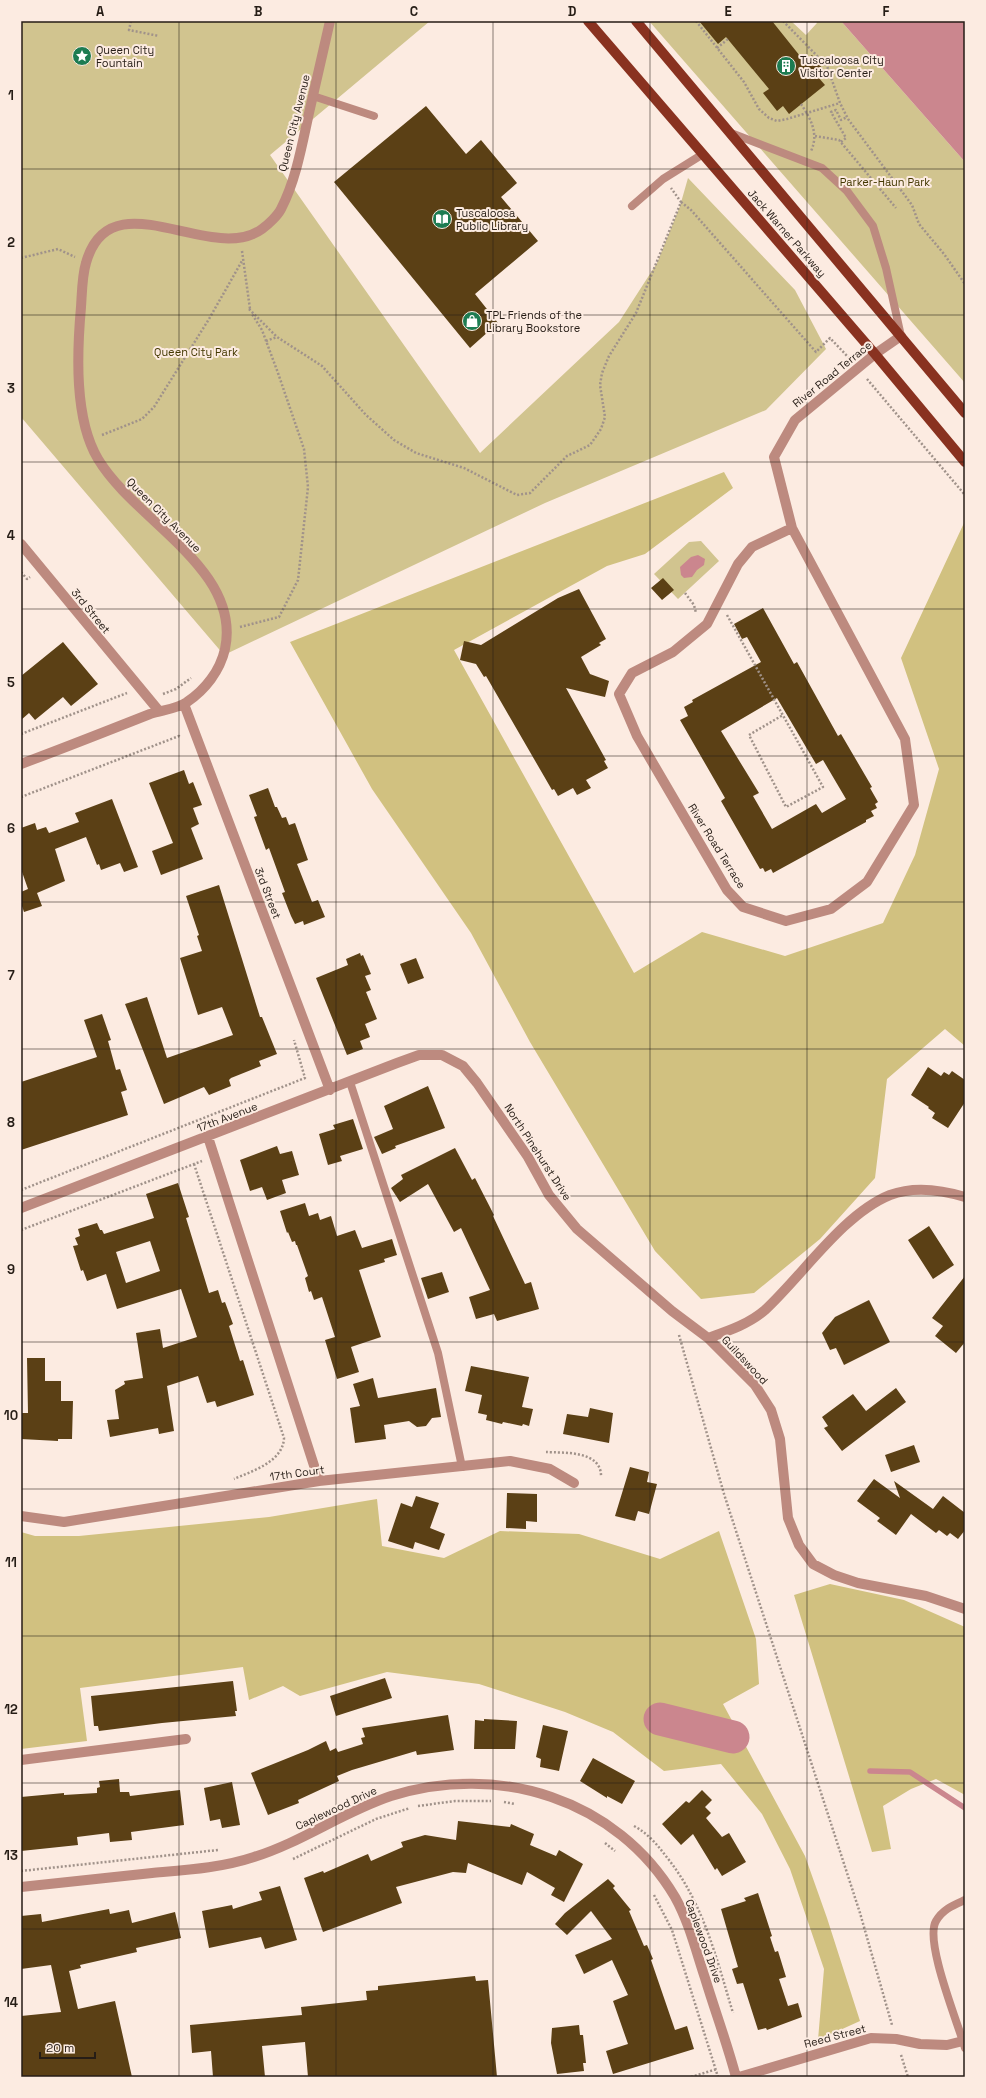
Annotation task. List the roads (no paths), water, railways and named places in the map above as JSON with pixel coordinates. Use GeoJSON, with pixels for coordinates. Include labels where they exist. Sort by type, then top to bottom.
{"type":"FeatureCollection","features":[{"type":"Feature","properties":{"kind":"main road","name":"Jack Warner Parkway"},"geometry":{"type":"LineString","coordinates":[[588,21],[875,354],[965,462]]}},
{"type":"Feature","properties":{"kind":"main road","name":"Jack Warner Parkway"},"geometry":{"type":"LineString","coordinates":[[636,21],[965,413]]}},
{"type":"Feature","properties":{"kind":"street","name":"Queen City Avenue"},"geometry":{"type":"LineString","coordinates":[[21,764],[159,711],[184,704],[198,693],[215,674],[224,656],[228,630],[224,608],[214,585],[200,568],[124,494],[97,458],[90,440],[84,419],[80,384],[81,307],[86,263],[102,234],[112,227],[129,224],[150,224],[207,237],[240,239],[262,230],[280,211],[302,146],[330,21]]}},
{"type":"Feature","properties":{"kind":"street","name":"River Road Terrace"},"geometry":{"type":"LineString","coordinates":[[792,528],[752,547],[738,564],[707,624],[672,652],[632,673],[619,694],[638,736],[728,890],[743,907],[786,921],[831,909],[867,882],[914,805],[905,739],[792,528],[774,458],[794,420],[875,354],[901,336]]}},
{"type":"Feature","properties":{"kind":"street","name":"3rd Street"},"geometry":{"type":"LineString","coordinates":[[21,544],[159,711]]}},
{"type":"Feature","properties":{"kind":"street","name":"3rd Street"},"geometry":{"type":"LineString","coordinates":[[184,704],[330,1090]]}},
{"type":"Feature","properties":{"kind":"street","name":"17th Avenue"},"geometry":{"type":"LineString","coordinates":[[21,1208],[419,1055],[442,1055]]}},
{"type":"Feature","properties":{"kind":"street","name":"North Pinehurst Drive"},"geometry":{"type":"LineString","coordinates":[[442,1055],[463,1066],[477,1083],[528,1157],[549,1195],[577,1229],[672,1311],[708,1338]]}},
{"type":"Feature","properties":{"kind":"street"},"geometry":{"type":"LineString","coordinates":[[208,1137],[319,1482]]}},
{"type":"Feature","properties":{"kind":"street","name":"Guildswood"},"geometry":{"type":"LineString","coordinates":[[965,1197],[932,1190],[910,1191],[891,1195],[870,1206],[836,1236],[764,1311],[738,1328],[708,1338],[755,1385],[771,1410],[780,1439],[788,1518],[799,1545],[813,1564],[834,1576],[858,1583],[926,1596],[965,1609]]}},
{"type":"Feature","properties":{"kind":"street","name":"17th Court"},"geometry":{"type":"LineString","coordinates":[[21,1516],[64,1522],[319,1482],[510,1461],[550,1469],[574,1483]]}},
{"type":"Feature","properties":{"kind":"street"},"geometry":{"type":"LineString","coordinates":[[21,1760],[186,1739]]}},
{"type":"Feature","properties":{"kind":"street","name":"Caplewood Drive"},"geometry":{"type":"LineString","coordinates":[[21,1887],[204,1868],[235,1862],[267,1852],[367,1806],[413,1791],[467,1784],[490,1784],[523,1789],[555,1798],[605,1822],[635,1845],[662,1877],[676,1899],[690,1932],[737,2077]]}},
{"type":"Feature","properties":{"kind":"street","name":"Reed Street"},"geometry":{"type":"LineString","coordinates":[[737,2077],[871,2038],[896,2039],[920,2044],[964,2044]]}},
{"type":"Feature","properties":{"kind":"lane"},"geometry":{"type":"LineString","coordinates":[[313,96],[374,116]]}},
{"type":"Feature","properties":{"kind":"lane"},"geometry":{"type":"LineString","coordinates":[[730,133],[822,168],[847,191],[873,226],[886,268],[901,336]]}},
{"type":"Feature","properties":{"kind":"lane"},"geometry":{"type":"LineString","coordinates":[[632,206],[663,179],[704,154]]}},
{"type":"Feature","properties":{"kind":"lane"},"geometry":{"type":"LineString","coordinates":[[350,1082],[438,1353],[462,1467]]}},
{"type":"Feature","properties":{"kind":"lane"},"geometry":{"type":"LineString","coordinates":[[964,2044],[937,1960],[934,1939],[935,1922],[948,1907],[965,1900]]}},
{"type":"Feature","properties":{"kind":"waterway"},"geometry":{"type":"LineString","coordinates":[[660,1719],[733,1737]]}},
{"type":"Feature","properties":{"kind":"waterway"},"geometry":{"type":"LineString","coordinates":[[870,1771],[910,1772],[965,1808]]}},
{"type":"Feature","properties":{"kind":"place","name":"Queen City Fountain"},"geometry":{"type":"Point","coordinates":[82,56]}},
{"type":"Feature","properties":{"kind":"place","name":"Tuscaloosa City Visitor Center"},"geometry":{"type":"Point","coordinates":[786,66]}},
{"type":"Feature","properties":{"kind":"place","name":"Tuscaloosa Public Library"},"geometry":{"type":"Point","coordinates":[442,219]}},
{"type":"Feature","properties":{"kind":"place","name":"TPL Friends of the Library Bookstore"},"geometry":{"type":"Point","coordinates":[472,321]}},
{"type":"Feature","properties":{"kind":"park label","name":"Parker-Haun Park"},"geometry":{"type":"Point","coordinates":[885,182]}},
{"type":"Feature","properties":{"kind":"park label","name":"Queen City Park"},"geometry":{"type":"Point","coordinates":[196,352]}}]}
